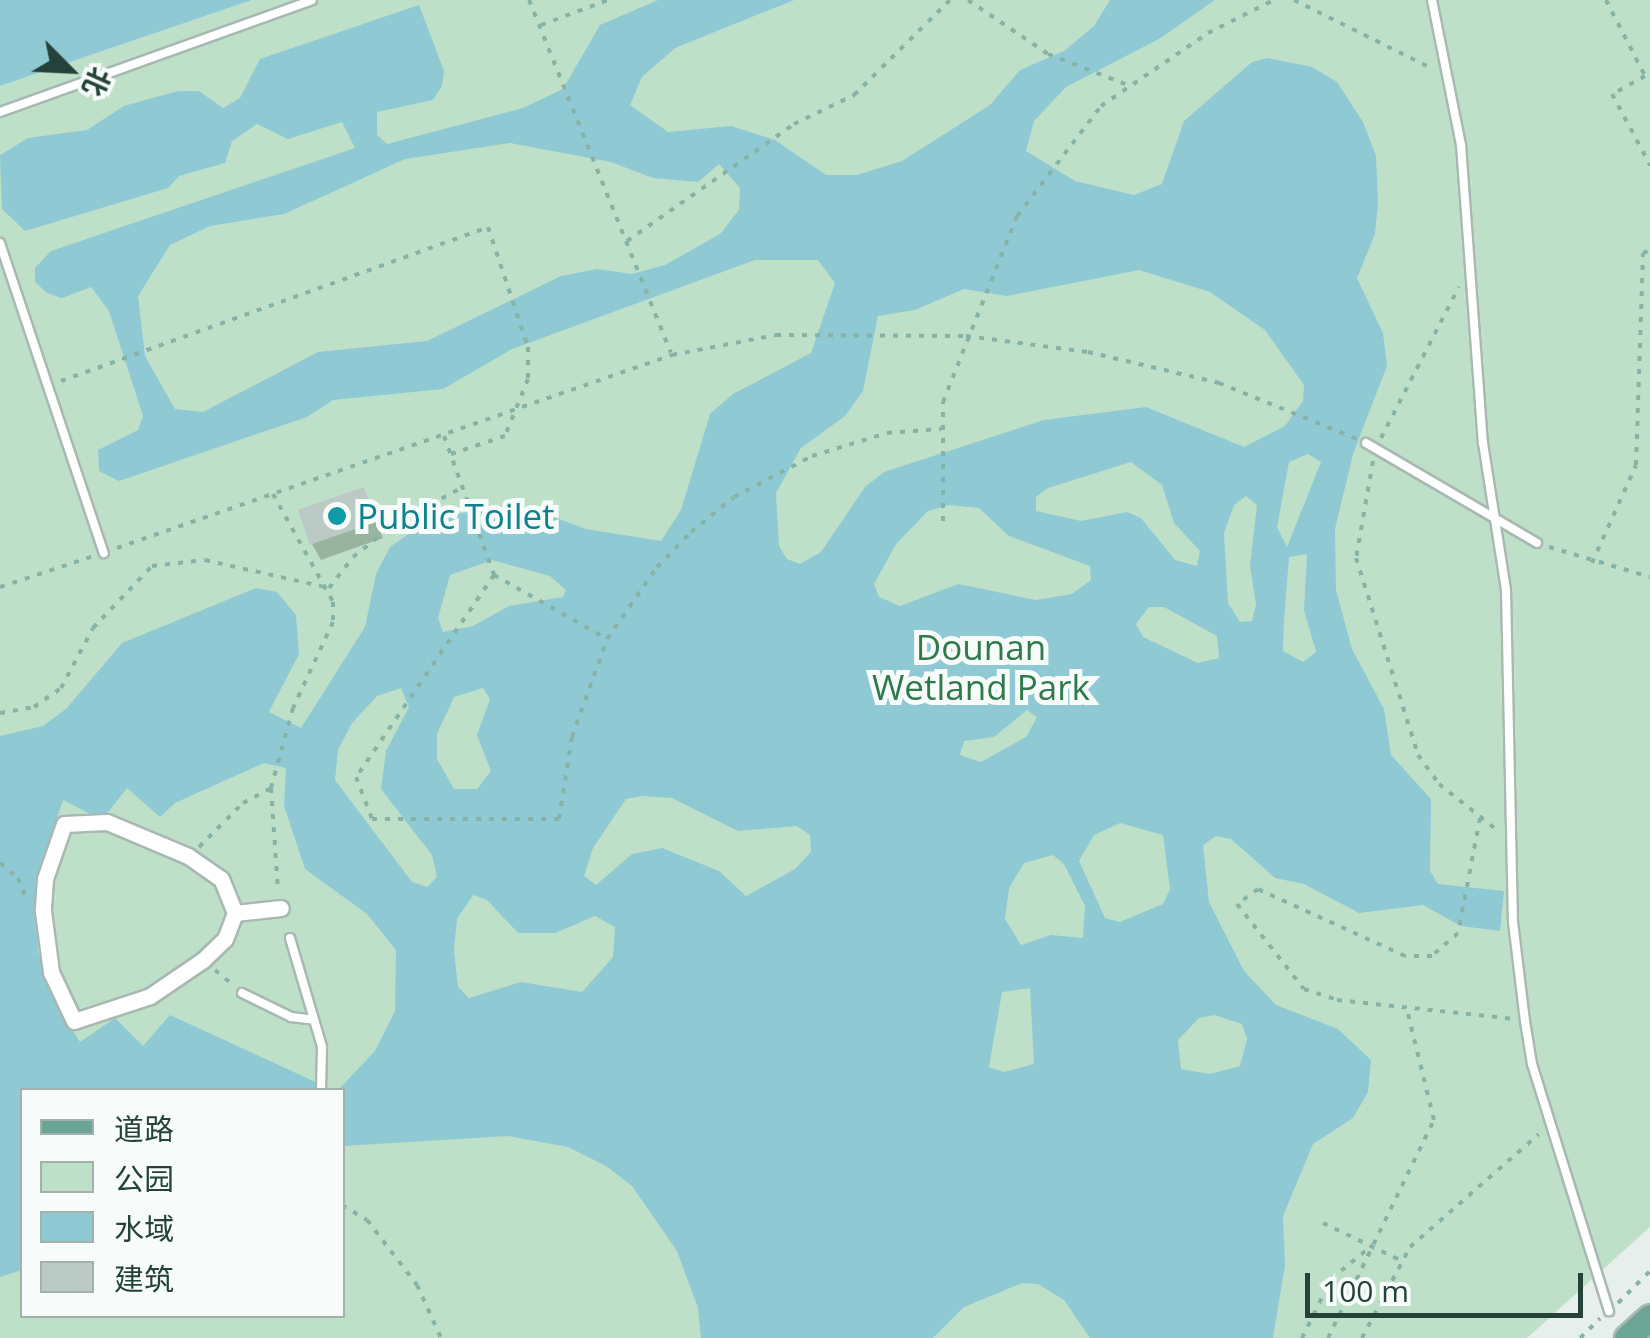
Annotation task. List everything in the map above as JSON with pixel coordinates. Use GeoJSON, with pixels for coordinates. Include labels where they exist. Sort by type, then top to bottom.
{"type":"FeatureCollection","features":[{"type":"Feature","properties":{"kind":"main road"},"geometry":{"type":"LineString","coordinates":[[1627,1338],[1650,1317]]}},
{"type":"Feature","properties":{"kind":"street"},"geometry":{"type":"LineString","coordinates":[[107,822],[188,856],[220,879],[235,913],[225,939],[203,960],[150,996],[74,1021],[51,972],[43,911],[45,879],[64,824],[107,822]]}},
{"type":"Feature","properties":{"kind":"street"},"geometry":{"type":"LineString","coordinates":[[235,913],[281,908]]}},
{"type":"Feature","properties":{"kind":"lane"},"geometry":{"type":"LineString","coordinates":[[0,112],[312,0]]}},
{"type":"Feature","properties":{"kind":"lane"},"geometry":{"type":"LineString","coordinates":[[1432,0],[1449,72],[1512,675],[1513,922],[1524,1021],[1609,1312]]}},
{"type":"Feature","properties":{"kind":"lane"},"geometry":{"type":"LineString","coordinates":[[0,243],[104,552]]}},
{"type":"Feature","properties":{"kind":"lane"},"geometry":{"type":"LineString","coordinates":[[1366,443],[1538,543]]}},
{"type":"Feature","properties":{"kind":"lane"},"geometry":{"type":"LineString","coordinates":[[290,938],[322,1047],[321,1088]]}},
{"type":"Feature","properties":{"kind":"lane"},"geometry":{"type":"LineString","coordinates":[[242,992],[268,1008],[314,1020]]}},
{"type":"Feature","properties":{"kind":"path"},"geometry":{"type":"LineString","coordinates":[[541,24],[608,0]]}},
{"type":"Feature","properties":{"kind":"path"},"geometry":{"type":"LineString","coordinates":[[627,242],[794,124],[854,95],[950,0]]}},
{"type":"Feature","properties":{"kind":"path"},"geometry":{"type":"LineString","coordinates":[[968,0],[1048,54],[1127,85]]}},
{"type":"Feature","properties":{"kind":"path"},"geometry":{"type":"LineString","coordinates":[[943,521],[943,402],[981,298],[1017,216],[1057,159],[1127,85],[1274,0]]}},
{"type":"Feature","properties":{"kind":"path"},"geometry":{"type":"LineString","coordinates":[[1294,0],[1410,60],[1449,72]]}},
{"type":"Feature","properties":{"kind":"path"},"geometry":{"type":"LineString","coordinates":[[1606,0],[1645,76],[1612,94],[1650,165]]}},
{"type":"Feature","properties":{"kind":"path"},"geometry":{"type":"LineString","coordinates":[[531,3],[672,355]]}},
{"type":"Feature","properties":{"kind":"path"},"geometry":{"type":"LineString","coordinates":[[47,386],[488,227],[528,347],[528,379],[505,436],[450,454]]}},
{"type":"Feature","properties":{"kind":"path"},"geometry":{"type":"LineString","coordinates":[[1592,563],[1636,464],[1644,254],[1650,250]]}},
{"type":"Feature","properties":{"kind":"path"},"geometry":{"type":"LineString","coordinates":[[1471,265],[1377,448],[1363,490],[1356,558],[1418,755],[1439,784],[1480,818],[1513,838]]}},
{"type":"Feature","properties":{"kind":"path"},"geometry":{"type":"LineString","coordinates":[[0,587],[672,355],[734,340],[884,333],[1030,342],[1178,372],[1293,410],[1366,443]]}},
{"type":"Feature","properties":{"kind":"path"},"geometry":{"type":"LineString","coordinates":[[494,575],[356,776],[372,819],[559,819],[580,704],[607,639],[657,567],[734,498],[851,442],[942,429]]}},
{"type":"Feature","properties":{"kind":"path"},"geometry":{"type":"LineString","coordinates":[[444,436],[494,575],[607,639]]}},
{"type":"Feature","properties":{"kind":"path"},"geometry":{"type":"LineString","coordinates":[[329,588],[352,557],[396,523],[463,487]]}},
{"type":"Feature","properties":{"kind":"path"},"geometry":{"type":"LineString","coordinates":[[273,494],[329,588],[333,602],[333,622],[290,718],[271,788],[281,908]]}},
{"type":"Feature","properties":{"kind":"path"},"geometry":{"type":"LineString","coordinates":[[1538,543],[1592,563],[1650,577]]}},
{"type":"Feature","properties":{"kind":"path"},"geometry":{"type":"LineString","coordinates":[[0,713],[34,707],[61,688],[92,628],[152,566],[205,560],[329,588]]}},
{"type":"Feature","properties":{"kind":"path"},"geometry":{"type":"LineString","coordinates":[[188,856],[243,803],[271,788]]}},
{"type":"Feature","properties":{"kind":"path"},"geometry":{"type":"LineString","coordinates":[[1480,818],[1458,933],[1432,956],[1405,956],[1258,889],[1237,904],[1304,989],[1337,1000],[1524,1021]]}},
{"type":"Feature","properties":{"kind":"path"},"geometry":{"type":"LineString","coordinates":[[0,863],[18,878],[27,906],[43,911]]}},
{"type":"Feature","properties":{"kind":"path"},"geometry":{"type":"LineString","coordinates":[[203,960],[242,992]]}},
{"type":"Feature","properties":{"kind":"path"},"geometry":{"type":"LineString","coordinates":[[1328,1338],[1434,1120],[1406,1006]]}},
{"type":"Feature","properties":{"kind":"path"},"geometry":{"type":"LineString","coordinates":[[1362,1338],[1400,1260],[1551,1124]]}},
{"type":"Feature","properties":{"kind":"path"},"geometry":{"type":"LineString","coordinates":[[345,1207],[367,1220],[417,1285],[441,1338]]}},
{"type":"Feature","properties":{"kind":"path"},"geometry":{"type":"LineString","coordinates":[[1323,1224],[1400,1260]]}},
{"type":"Feature","properties":{"kind":"path"},"geometry":{"type":"LineString","coordinates":[[1302,1338],[1331,1279],[1372,1246]]}},
{"type":"Feature","properties":{"kind":"green space","name":"Dounan Wetland Park"},"geometry":{"type":"Polygon","coordinates":[[[252,0],[1650,0],[1650,1227],[1527,1338],[0,1338],[0,86],[252,0]]]}},
{"type":"Feature","properties":{"kind":"water"},"geometry":{"type":"Polygon","coordinates":[[[0,0],[252,0],[0,86],[0,0]]]}},
{"type":"Feature","properties":{"kind":"water"},"geometry":{"type":"Polygon","coordinates":[[[658,0],[794,0],[675,48],[642,77],[630,105],[668,132],[731,126],[775,140],[826,175],[857,175],[902,161],[990,105],[1020,70],[1064,51],[1094,26],[1110,0],[1215,0],[1159,39],[1066,87],[1034,121],[1026,151],[1075,181],[1134,195],[1162,184],[1184,121],[1252,62],[1268,58],[1312,67],[1337,82],[1363,122],[1376,156],[1378,203],[1375,234],[1357,278],[1383,333],[1387,366],[1353,454],[1335,529],[1336,590],[1352,649],[1384,709],[1391,755],[1431,799],[1430,871],[1438,884],[1504,891],[1500,931],[1461,926],[1423,905],[1359,913],[1304,884],[1275,878],[1231,839],[1216,836],[1203,845],[1209,902],[1244,971],[1276,1005],[1338,1029],[1371,1060],[1368,1092],[1353,1118],[1313,1144],[1283,1216],[1285,1265],[1273,1338],[1090,1338],[1064,1300],[1038,1284],[1022,1283],[964,1307],[933,1338],[701,1338],[698,1308],[677,1251],[632,1186],[606,1166],[568,1147],[508,1136],[345,1146],[345,1088],[340,1088],[375,1051],[395,1011],[396,950],[367,914],[305,869],[284,806],[286,768],[264,763],[175,803],[160,817],[127,788],[102,820],[63,800],[35,883],[38,952],[54,1000],[80,1042],[115,1018],[143,1046],[170,1015],[329,1088],[20,1088],[20,1271],[0,1277],[0,736],[43,726],[66,709],[122,643],[256,588],[277,592],[296,615],[299,654],[269,712],[301,728],[365,627],[376,574],[390,547],[431,518],[519,504],[586,529],[661,541],[681,510],[710,414],[733,394],[811,353],[835,283],[818,260],[755,260],[512,349],[443,389],[333,400],[307,417],[119,481],[99,471],[98,450],[138,430],[143,416],[109,311],[91,287],[62,298],[47,293],[35,282],[35,268],[51,251],[355,148],[342,122],[288,139],[257,124],[232,141],[225,163],[179,176],[168,188],[25,231],[2,209],[0,155],[28,138],[87,130],[124,106],[178,91],[199,91],[223,108],[240,98],[260,59],[419,5],[444,71],[442,86],[433,100],[377,112],[377,135],[387,144],[523,108],[563,89],[600,25],[658,0]],[[510,143],[405,159],[284,214],[210,226],[170,245],[138,296],[145,356],[175,409],[203,412],[318,352],[427,341],[561,276],[597,269],[632,274],[665,265],[720,234],[739,210],[740,188],[719,164],[698,182],[653,178],[611,162],[510,143]],[[1139,270],[1007,296],[964,289],[915,310],[878,316],[863,391],[845,416],[801,448],[776,493],[779,546],[787,559],[800,564],[821,552],[865,487],[884,472],[1044,420],[1146,407],[1244,447],[1285,426],[1303,401],[1304,385],[1265,330],[1210,292],[1139,270]],[[1308,454],[1289,462],[1277,527],[1287,547],[1321,462],[1308,454]],[[1131,462],[1048,488],[1036,497],[1036,511],[1081,521],[1127,512],[1141,518],[1175,560],[1197,566],[1200,551],[1174,523],[1162,485],[1131,462]],[[1246,496],[1234,505],[1224,533],[1228,603],[1240,622],[1252,621],[1256,605],[1250,566],[1257,505],[1246,496]],[[949,505],[928,511],[896,544],[874,584],[879,597],[900,606],[958,584],[1036,600],[1072,594],[1091,580],[1090,566],[1009,536],[979,508],[949,505]],[[1307,554],[1289,557],[1283,651],[1303,662],[1316,652],[1304,610],[1307,554]],[[492,560],[450,575],[438,618],[443,632],[473,626],[509,606],[563,597],[566,590],[550,576],[492,560]],[[1149,607],[1136,624],[1143,637],[1198,663],[1219,658],[1217,636],[1164,607],[1149,607]],[[401,688],[377,696],[352,723],[338,750],[335,780],[412,882],[427,887],[437,877],[432,855],[381,789],[386,751],[409,707],[401,688]],[[483,688],[454,697],[437,734],[437,759],[454,789],[477,789],[491,771],[477,735],[490,699],[483,688]],[[1027,710],[994,737],[964,741],[960,755],[981,762],[1026,737],[1037,717],[1027,710]],[[642,796],[626,799],[593,848],[584,876],[596,885],[632,854],[662,848],[719,871],[746,896],[795,869],[811,852],[810,835],[797,826],[738,831],[672,798],[642,796]],[[1120,823],[1094,835],[1079,861],[1105,918],[1120,922],[1163,904],[1170,889],[1163,835],[1120,823]],[[1053,855],[1024,863],[1009,888],[1005,919],[1021,945],[1051,935],[1083,938],[1085,906],[1064,864],[1053,855]],[[473,895],[457,919],[454,950],[458,987],[469,998],[521,982],[582,992],[613,957],[615,927],[595,916],[555,933],[518,933],[487,900],[473,895]],[[1030,988],[1002,992],[989,1067],[1004,1072],[1034,1064],[1030,988]],[[1214,1015],[1199,1018],[1178,1040],[1181,1069],[1210,1074],[1240,1066],[1247,1039],[1242,1024],[1214,1015]]]}},
{"type":"Feature","properties":{"kind":"building","name":"Public Toilet"},"geometry":{"type":"Polygon","coordinates":[[[364,487],[376,522],[310,545],[298,510],[364,487]]]}},
{"type":"Feature","properties":{"kind":"place","name":"Public Toilet"},"geometry":{"type":"Point","coordinates":[337,516]}}]}
